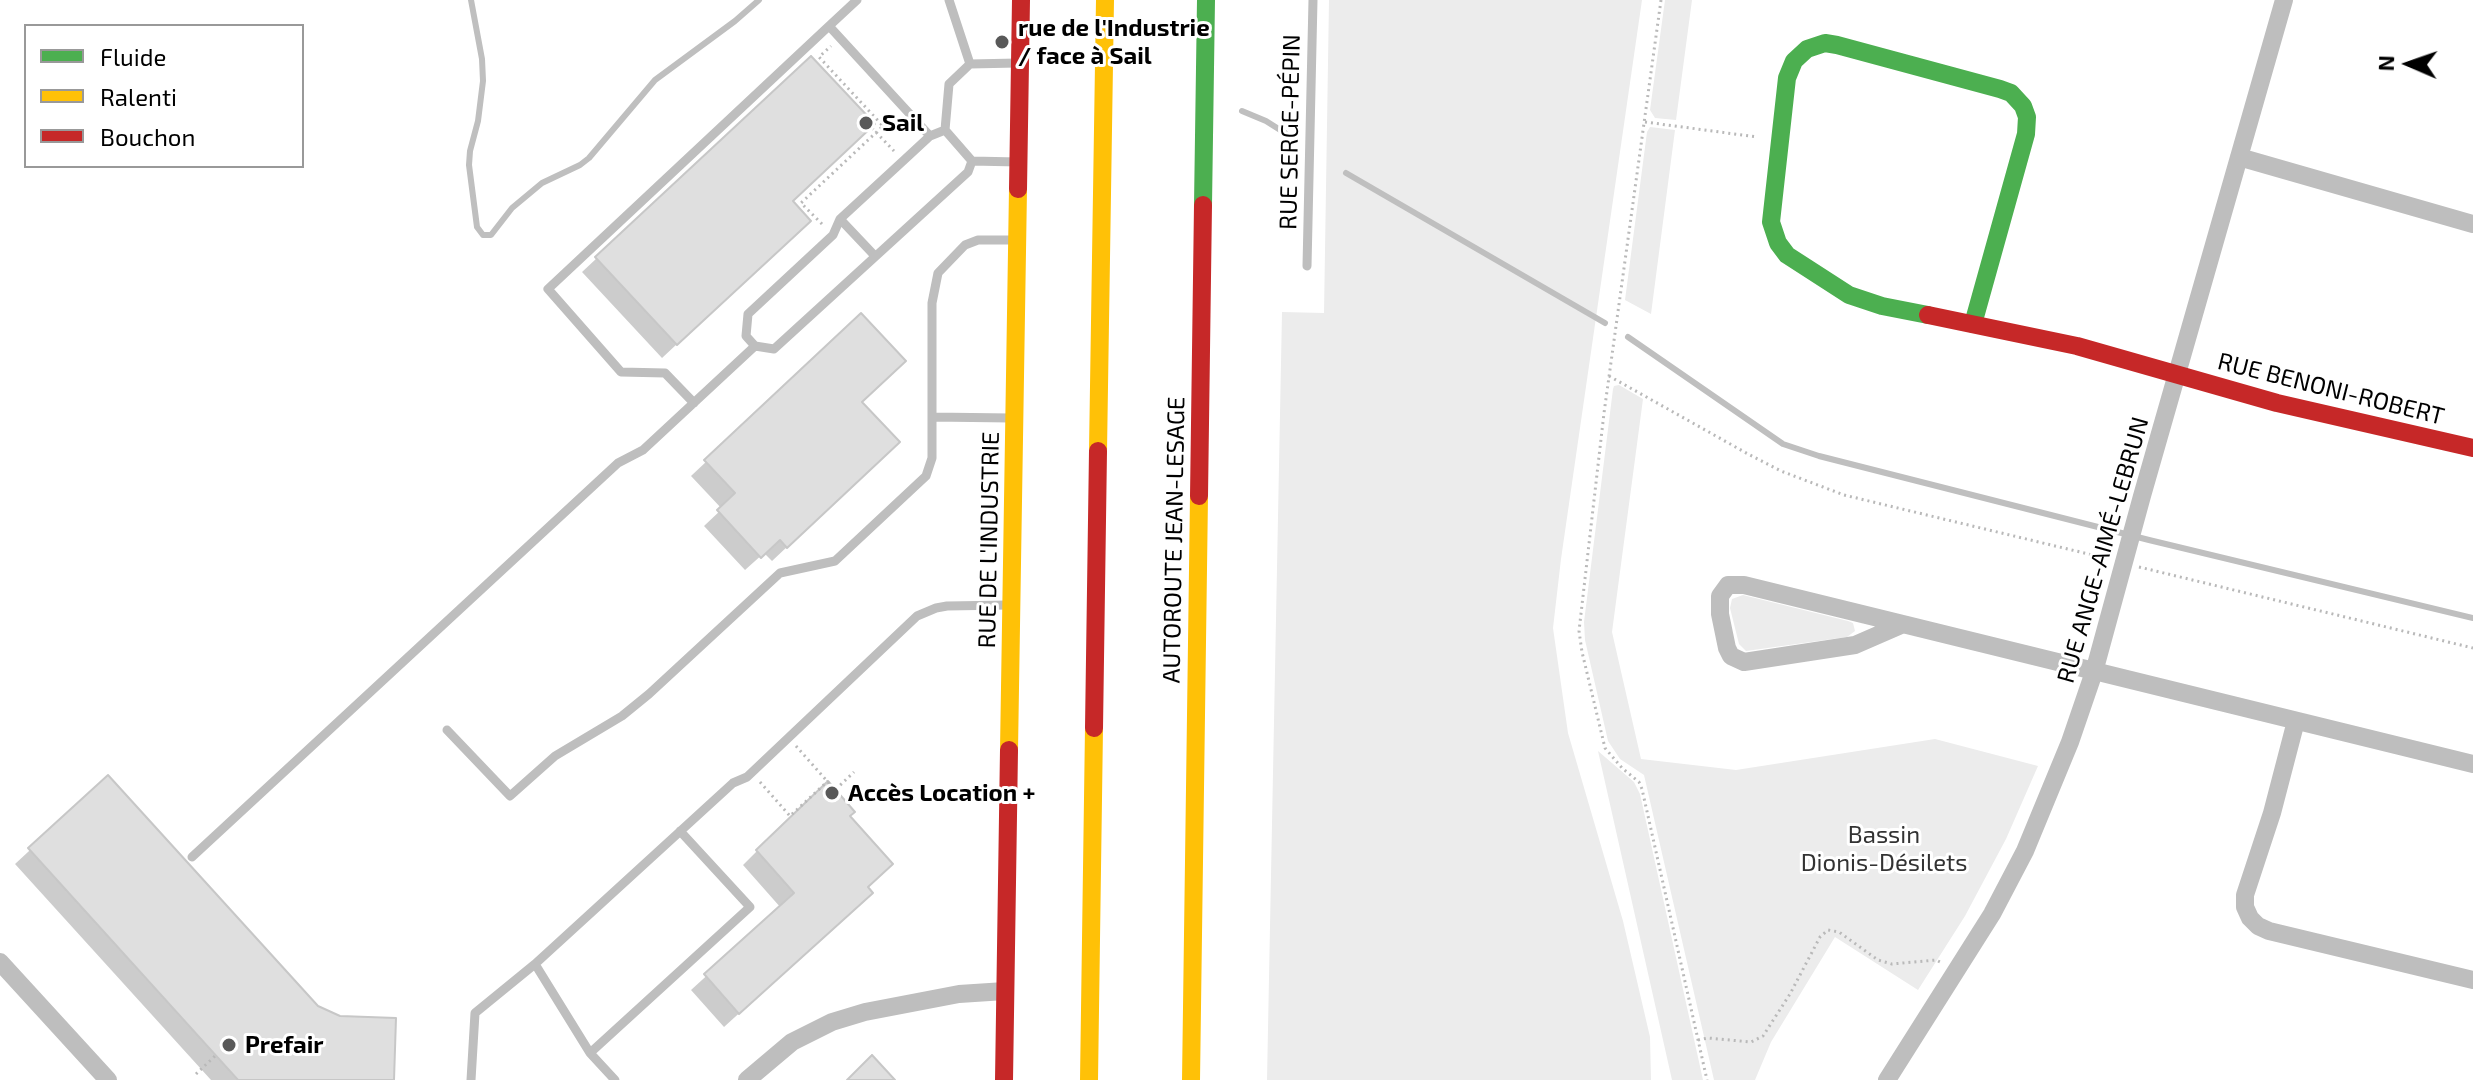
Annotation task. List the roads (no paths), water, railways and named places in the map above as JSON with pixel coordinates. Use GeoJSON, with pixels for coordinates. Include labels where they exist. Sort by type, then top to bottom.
{"type":"FeatureCollection","features":[{"type":"Feature","properties":{"kind":"main road","name":"RUE DE L'INDUSTRIE"},"geometry":{"type":"LineString","coordinates":[[1004,1080],[1021,0]]}},
{"type":"Feature","properties":{"kind":"main road"},"geometry":{"type":"LineString","coordinates":[[1089,1080],[1105,0]]}},
{"type":"Feature","properties":{"kind":"main road","name":"AUTOROUTE JEAN-LESAGE"},"geometry":{"type":"LineString","coordinates":[[1191,1080],[1206,0]]}},
{"type":"Feature","properties":{"kind":"main road"},"geometry":{"type":"LineString","coordinates":[[1818,44],[1831,44],[1867,53],[2006,90],[2023,106],[2027,117],[2026,134],[1973,324],[1882,306],[1849,295],[1793,260],[1778,243],[1771,214],[1787,78],[1794,61],[1807,49],[1818,44]]}},
{"type":"Feature","properties":{"kind":"main road","name":"RUE BENONI-ROBERT"},"geometry":{"type":"LineString","coordinates":[[1973,324],[2077,346],[2277,403],[2473,448]]}},
{"type":"Feature","properties":{"kind":"street","name":"RUE ANGE-AIMÉ-LEBRUN"},"geometry":{"type":"LineString","coordinates":[[1887,1080],[1975,941],[2025,851],[2070,742],[2094,672],[2284,0]]}},
{"type":"Feature","properties":{"kind":"street"},"geometry":{"type":"LineString","coordinates":[[2239,157],[2473,224]]}},
{"type":"Feature","properties":{"kind":"street"},"geometry":{"type":"LineString","coordinates":[[1901,625],[1855,645],[1744,662],[1731,656],[1727,648],[1720,596],[1725,587],[1736,583],[2473,764]]}},
{"type":"Feature","properties":{"kind":"street"},"geometry":{"type":"LineString","coordinates":[[2296,721],[2272,813],[2245,895],[2245,907],[2250,918],[2269,931],[2473,980]]}},
{"type":"Feature","properties":{"kind":"street"},"geometry":{"type":"LineString","coordinates":[[0,962],[108,1080]]}},
{"type":"Feature","properties":{"kind":"street"},"geometry":{"type":"LineString","coordinates":[[747,1080],[792,1042],[832,1022],[865,1012],[959,994],[1005,991]]}},
{"type":"Feature","properties":{"kind":"lane"},"geometry":{"type":"LineString","coordinates":[[694,403],[665,373],[621,372],[548,289],[857,0]]}},
{"type":"Feature","properties":{"kind":"lane"},"geometry":{"type":"LineString","coordinates":[[949,0],[970,64]]}},
{"type":"Feature","properties":{"kind":"lane","name":"RUE SERGE-PÉPIN"},"geometry":{"type":"LineString","coordinates":[[1307,266],[1313,0]]}},
{"type":"Feature","properties":{"kind":"lane"},"geometry":{"type":"LineString","coordinates":[[829,26],[930,136]]}},
{"type":"Feature","properties":{"kind":"lane"},"geometry":{"type":"LineString","coordinates":[[1019,162],[972,161],[945,130],[949,84],[970,64],[1020,63]]}},
{"type":"Feature","properties":{"kind":"lane"},"geometry":{"type":"LineString","coordinates":[[945,130],[930,136],[840,219],[833,235],[748,314],[746,336],[755,346],[774,349],[968,172],[972,161]]}},
{"type":"Feature","properties":{"kind":"lane"},"geometry":{"type":"LineString","coordinates":[[840,219],[875,256]]}},
{"type":"Feature","properties":{"kind":"lane"},"geometry":{"type":"LineString","coordinates":[[447,730],[510,796],[555,756],[622,716],[649,694],[780,573],[835,561],[926,476],[932,458],[932,303],[938,273],[971,241],[1018,240]]}},
{"type":"Feature","properties":{"kind":"lane"},"geometry":{"type":"LineString","coordinates":[[192,857],[618,463],[643,450],[755,346]]}},
{"type":"Feature","properties":{"kind":"lane"},"geometry":{"type":"LineString","coordinates":[[932,417],[1015,418]]}},
{"type":"Feature","properties":{"kind":"lane"},"geometry":{"type":"LineString","coordinates":[[471,1080],[475,1013],[535,964],[733,783],[751,773],[917,616],[947,606],[1012,605]]}},
{"type":"Feature","properties":{"kind":"lane"},"geometry":{"type":"LineString","coordinates":[[590,1053],[750,907],[680,831]]}},
{"type":"Feature","properties":{"kind":"lane"},"geometry":{"type":"LineString","coordinates":[[535,964],[590,1053],[615,1080]]}},
{"type":"Feature","properties":{"kind":"waterway"},"geometry":{"type":"LineString","coordinates":[[471,0],[483,81],[469,165],[477,227],[483,235],[491,235],[512,208],[542,183],[589,158],[655,80],[759,0]]}},
{"type":"Feature","properties":{"kind":"waterway"},"geometry":{"type":"LineString","coordinates":[[1242,111],[1285,133]]}},
{"type":"Feature","properties":{"kind":"waterway"},"geometry":{"type":"LineString","coordinates":[[1346,173],[1605,323]]}},
{"type":"Feature","properties":{"kind":"waterway"},"geometry":{"type":"LineString","coordinates":[[1628,337],[1783,444],[1819,456],[2473,618]]}},
{"type":"Feature","properties":{"kind":"place","name":"rue de l'Industrie / face à Sail"},"geometry":{"type":"Point","coordinates":[1002,42]}},
{"type":"Feature","properties":{"kind":"place","name":"Sail"},"geometry":{"type":"Point","coordinates":[866,123]}},
{"type":"Feature","properties":{"kind":"place","name":"Accès Location +"},"geometry":{"type":"Point","coordinates":[832,793]}},
{"type":"Feature","properties":{"kind":"place","name":"Prefair"},"geometry":{"type":"Point","coordinates":[229,1045]}},
{"type":"Feature","properties":{"kind":"park label","name":"Bassin Dionis-Désilets"},"geometry":{"type":"Point","coordinates":[1884,849]}}]}
